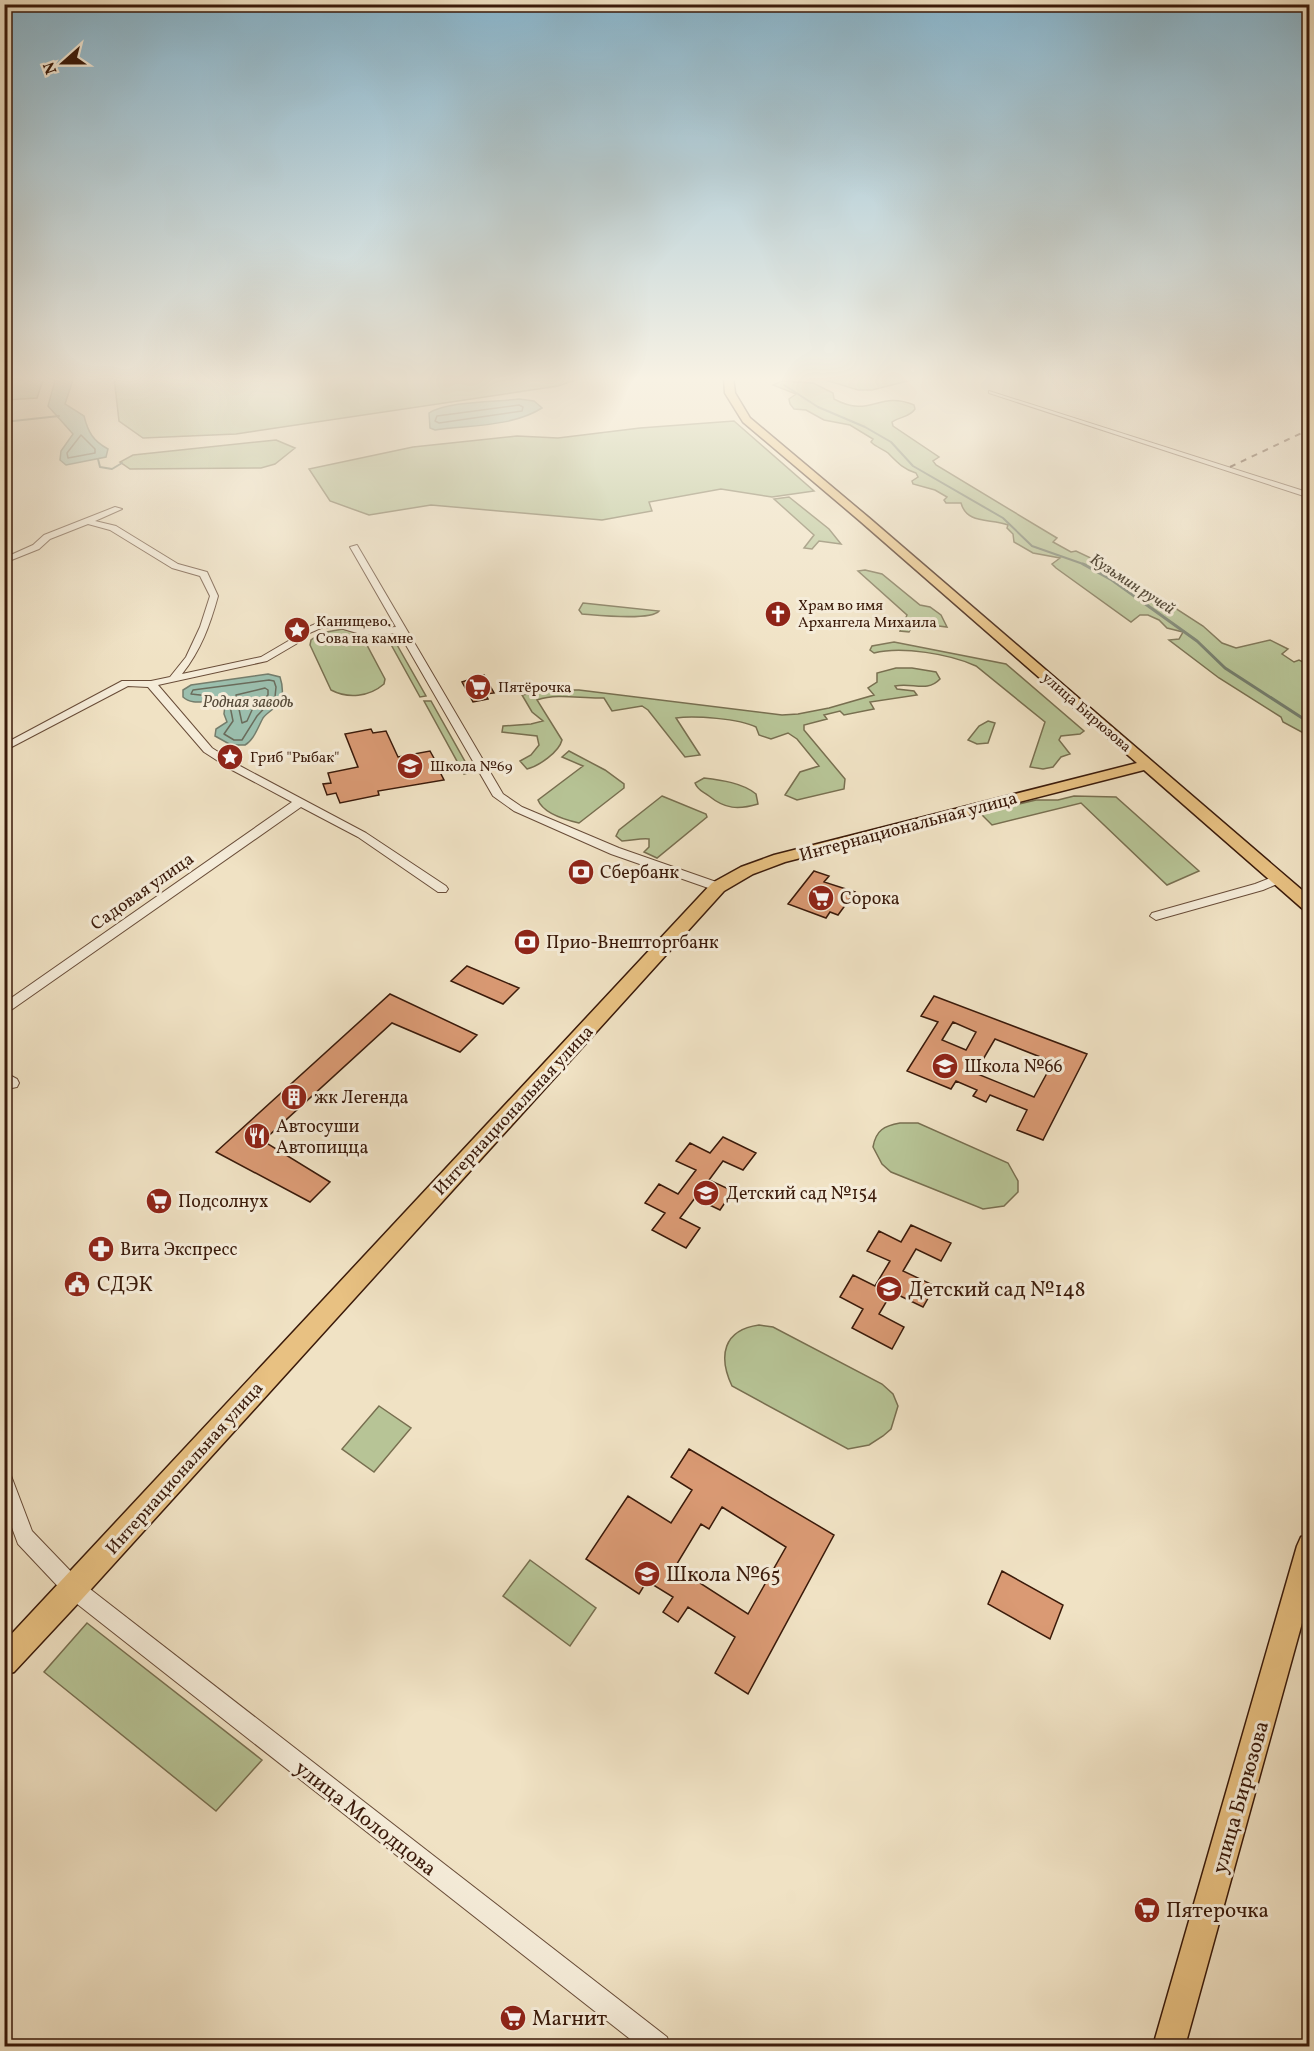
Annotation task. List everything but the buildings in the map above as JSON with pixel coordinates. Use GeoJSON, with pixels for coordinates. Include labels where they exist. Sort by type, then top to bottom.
{"type":"FeatureCollection","features":[{"type":"Feature","properties":{"kind":"main road","name":"улица Бирюзова"},"geometry":{"type":"LineString","coordinates":[[807,473],[864,519],[1310,906]]}},
{"type":"Feature","properties":{"kind":"main road","name":"улица Бирюзова"},"geometry":{"type":"LineString","coordinates":[[816,473],[859,510],[864,519]]}},
{"type":"Feature","properties":{"kind":"main road","name":"Интернациональная улица"},"geometry":{"type":"LineString","coordinates":[[4,1662],[74,1589],[718,887],[731,878],[774,862],[966,810],[1147,765]]}},
{"type":"Feature","properties":{"kind":"main road","name":"улица Бирюзова"},"geometry":{"type":"LineString","coordinates":[[1169,2046],[1310,1546]]}},
{"type":"Feature","properties":{"kind":"street"},"geometry":{"type":"LineString","coordinates":[[1239,473],[1310,496]]}},
{"type":"Feature","properties":{"kind":"street"},"geometry":{"type":"LineString","coordinates":[[4,561],[36,547],[47,537],[118,509]]}},
{"type":"Feature","properties":{"kind":"street"},"geometry":{"type":"LineString","coordinates":[[87,521],[113,528],[175,566],[204,574],[214,596],[206,627],[190,658],[173,679]]}},
{"type":"Feature","properties":{"kind":"street"},"geometry":{"type":"LineString","coordinates":[[354,547],[499,796],[507,803],[615,851],[718,887]]}},
{"type":"Feature","properties":{"kind":"street"},"geometry":{"type":"LineString","coordinates":[[4,748],[126,683],[152,684],[264,659],[293,642],[302,633],[321,626],[341,625],[364,632],[402,630]]}},
{"type":"Feature","properties":{"kind":"street"},"geometry":{"type":"LineString","coordinates":[[152,684],[208,750],[236,768],[362,835],[442,889]]}},
{"type":"Feature","properties":{"kind":"street","name":"Садовая улица"},"geometry":{"type":"LineString","coordinates":[[4,1010],[300,802]]}},
{"type":"Feature","properties":{"kind":"street"},"geometry":{"type":"LineString","coordinates":[[1156,916],[1259,887],[1278,879]]}},
{"type":"Feature","properties":{"kind":"street","name":"улица Молодцова"},"geometry":{"type":"LineString","coordinates":[[4,1479],[25,1537],[74,1589],[658,2046]]}},
{"type":"Feature","properties":{"kind":"shaded area"},"geometry":{"type":"Polygon","coordinates":[[[311,473],[793,473],[814,491],[772,497],[721,489],[649,502],[652,511],[602,520],[431,505],[369,515],[330,501],[311,473]]]}},
{"type":"Feature","properties":{"kind":"shaded area"},"geometry":{"type":"Polygon","coordinates":[[[916,473],[949,473],[1057,538],[1053,542],[1071,552],[1076,551],[1114,569],[1111,571],[1148,594],[1152,593],[1203,626],[1222,643],[1236,648],[1270,640],[1288,649],[1282,654],[1294,662],[1299,660],[1309,665],[1309,736],[1283,722],[1281,717],[1219,678],[1169,640],[1179,639],[1183,632],[1167,628],[1159,620],[1148,615],[1140,615],[1131,622],[1056,568],[1052,564],[1060,558],[1033,553],[1014,542],[1013,534],[1007,528],[1008,525],[974,518],[968,515],[961,503],[946,503],[944,500],[947,497],[935,490],[913,484],[912,481],[918,477],[916,473]]]}},
{"type":"Feature","properties":{"kind":"shaded area"},"geometry":{"type":"Polygon","coordinates":[[[789,497],[829,529],[841,544],[819,541],[812,549],[804,548],[814,535],[774,499],[789,497]]]}},
{"type":"Feature","properties":{"kind":"shaded area"},"geometry":{"type":"Polygon","coordinates":[[[865,570],[882,574],[920,605],[930,607],[941,615],[947,627],[914,623],[909,632],[900,631],[907,615],[858,571],[865,570]]]}},
{"type":"Feature","properties":{"kind":"shaded area"},"geometry":{"type":"Polygon","coordinates":[[[583,603],[659,611],[635,617],[582,614],[579,610],[583,603]]]}},
{"type":"Feature","properties":{"kind":"shaded area"},"geometry":{"type":"Polygon","coordinates":[[[343,629],[361,634],[385,679],[384,684],[372,692],[344,695],[331,690],[310,645],[311,640],[321,633],[343,629]]]}},
{"type":"Feature","properties":{"kind":"shaded area"},"geometry":{"type":"Polygon","coordinates":[[[388,629],[426,696],[420,697],[383,630],[388,629]]]}},
{"type":"Feature","properties":{"kind":"shaded area"},"geometry":{"type":"Polygon","coordinates":[[[894,642],[1006,664],[1084,731],[1080,734],[1061,736],[1059,740],[1070,754],[1061,757],[1053,767],[1043,769],[1030,767],[1045,722],[976,666],[926,652],[898,650],[874,653],[870,650],[872,646],[894,642]]]}},
{"type":"Feature","properties":{"kind":"shaded area"},"geometry":{"type":"Polygon","coordinates":[[[896,668],[936,672],[940,679],[925,686],[895,686],[897,689],[914,691],[917,695],[870,702],[874,709],[844,715],[840,711],[824,715],[827,719],[804,725],[804,730],[845,779],[844,789],[797,800],[785,795],[800,772],[819,766],[797,739],[788,733],[771,739],[759,735],[756,727],[749,724],[705,717],[676,718],[700,755],[685,757],[648,710],[642,706],[612,711],[604,698],[545,698],[537,700],[562,740],[548,758],[527,769],[520,761],[531,755],[539,745],[537,736],[502,732],[503,726],[543,721],[532,712],[522,695],[550,690],[579,690],[782,715],[798,714],[874,695],[868,688],[877,682],[877,673],[896,668]]]}},
{"type":"Feature","properties":{"kind":"shaded area"},"geometry":{"type":"Polygon","coordinates":[[[424,701],[431,701],[471,772],[464,774],[424,701]]]}},
{"type":"Feature","properties":{"kind":"shaded area"},"geometry":{"type":"Polygon","coordinates":[[[988,721],[995,723],[988,743],[977,744],[968,740],[979,726],[988,721]]]}},
{"type":"Feature","properties":{"kind":"shaded area"},"geometry":{"type":"Polygon","coordinates":[[[569,751],[605,770],[624,784],[624,788],[579,823],[550,812],[538,800],[583,766],[562,757],[569,751]]]}},
{"type":"Feature","properties":{"kind":"shaded area"},"geometry":{"type":"Polygon","coordinates":[[[704,778],[745,787],[756,794],[758,804],[738,808],[721,804],[696,786],[695,783],[704,778]]]}},
{"type":"Feature","properties":{"kind":"shaded area"},"geometry":{"type":"Polygon","coordinates":[[[662,796],[706,814],[707,817],[657,858],[644,852],[649,847],[649,839],[622,841],[616,836],[619,830],[662,796]]]}},
{"type":"Feature","properties":{"kind":"shaded area"},"geometry":{"type":"Polygon","coordinates":[[[1074,796],[1116,797],[1199,871],[1167,885],[1081,803],[992,825],[980,813],[1036,800],[1058,800],[1074,796]]]}},
{"type":"Feature","properties":{"kind":"shaded area"},"geometry":{"type":"Polygon","coordinates":[[[900,1123],[918,1123],[1008,1163],[1018,1181],[1018,1192],[1004,1206],[983,1209],[891,1172],[882,1164],[873,1147],[876,1136],[882,1130],[900,1123]]]}},
{"type":"Feature","properties":{"kind":"shaded area"},"geometry":{"type":"Polygon","coordinates":[[[759,1325],[773,1327],[882,1384],[893,1394],[898,1406],[891,1429],[869,1445],[848,1449],[732,1386],[725,1365],[727,1346],[738,1332],[759,1325]]]}},
{"type":"Feature","properties":{"kind":"shaded area"},"geometry":{"type":"Polygon","coordinates":[[[379,1406],[411,1428],[374,1472],[342,1449],[379,1406]]]}},
{"type":"Feature","properties":{"kind":"shaded area"},"geometry":{"type":"Polygon","coordinates":[[[530,1560],[596,1608],[570,1646],[503,1596],[530,1560]]]}},
{"type":"Feature","properties":{"kind":"shaded area"},"geometry":{"type":"Polygon","coordinates":[[[87,1623],[262,1760],[216,1811],[44,1672],[87,1623]]]}},
{"type":"Feature","properties":{"kind":"water","name":"Родная заводь"},"geometry":{"type":"Polygon","coordinates":[[[268,674],[280,677],[281,700],[263,718],[253,737],[245,745],[231,745],[215,736],[216,729],[227,722],[224,714],[225,705],[215,702],[193,702],[183,697],[183,690],[191,685],[268,674]]]}},
{"type":"Feature","properties":{"kind":"waterway","name":"Кузьмин ручей"},"geometry":{"type":"LineString","coordinates":[[925,473],[1003,518],[1032,546],[1086,565]]}},
{"type":"Feature","properties":{"kind":"waterway","name":"Кузьмин ручей"},"geometry":{"type":"LineString","coordinates":[[1083,564],[1112,580],[1197,641],[1225,668],[1310,723]]}},
{"type":"Feature","properties":{"kind":"place","name":"Храм во имя Архангела Михаила"},"geometry":{"type":"Point","coordinates":[778,614]}},
{"type":"Feature","properties":{"kind":"place","name":"Канищево. Сова на камне"},"geometry":{"type":"Point","coordinates":[297,630]}},
{"type":"Feature","properties":{"kind":"place","name":"Пятёрочка"},"geometry":{"type":"Point","coordinates":[478,687]}},
{"type":"Feature","properties":{"kind":"place","name":"Гриб \"Рыбак\""},"geometry":{"type":"Point","coordinates":[230,757]}},
{"type":"Feature","properties":{"kind":"place","name":"Школа №69"},"geometry":{"type":"Point","coordinates":[410,766]}},
{"type":"Feature","properties":{"kind":"place","name":"Сбербанк"},"geometry":{"type":"Point","coordinates":[581,872]}},
{"type":"Feature","properties":{"kind":"place","name":"Сорока"},"geometry":{"type":"Point","coordinates":[821,898]}},
{"type":"Feature","properties":{"kind":"place","name":"Прио-Внешторгбанк"},"geometry":{"type":"Point","coordinates":[527,942]}},
{"type":"Feature","properties":{"kind":"place","name":"Школа №66"},"geometry":{"type":"Point","coordinates":[945,1066]}},
{"type":"Feature","properties":{"kind":"place","name":"жк Легенда"},"geometry":{"type":"Point","coordinates":[294,1097]}},
{"type":"Feature","properties":{"kind":"place","name":"Автосуши Автопицца"},"geometry":{"type":"Point","coordinates":[257,1136]}},
{"type":"Feature","properties":{"kind":"place","name":"Детский сад №154"},"geometry":{"type":"Point","coordinates":[706,1193]}},
{"type":"Feature","properties":{"kind":"place","name":"Подсолнух"},"geometry":{"type":"Point","coordinates":[159,1201]}},
{"type":"Feature","properties":{"kind":"place","name":"Вита Экспресс"},"geometry":{"type":"Point","coordinates":[101,1249]}},
{"type":"Feature","properties":{"kind":"place","name":"СДЭК"},"geometry":{"type":"Point","coordinates":[77,1284]}},
{"type":"Feature","properties":{"kind":"place","name":"Детский сад №148"},"geometry":{"type":"Point","coordinates":[889,1289]}},
{"type":"Feature","properties":{"kind":"place","name":"Школа №65"},"geometry":{"type":"Point","coordinates":[647,1574]}},
{"type":"Feature","properties":{"kind":"place","name":"Пятерочка"},"geometry":{"type":"Point","coordinates":[1147,1910]}},
{"type":"Feature","properties":{"kind":"place","name":"Магнит"},"geometry":{"type":"Point","coordinates":[513,2018]}}]}
